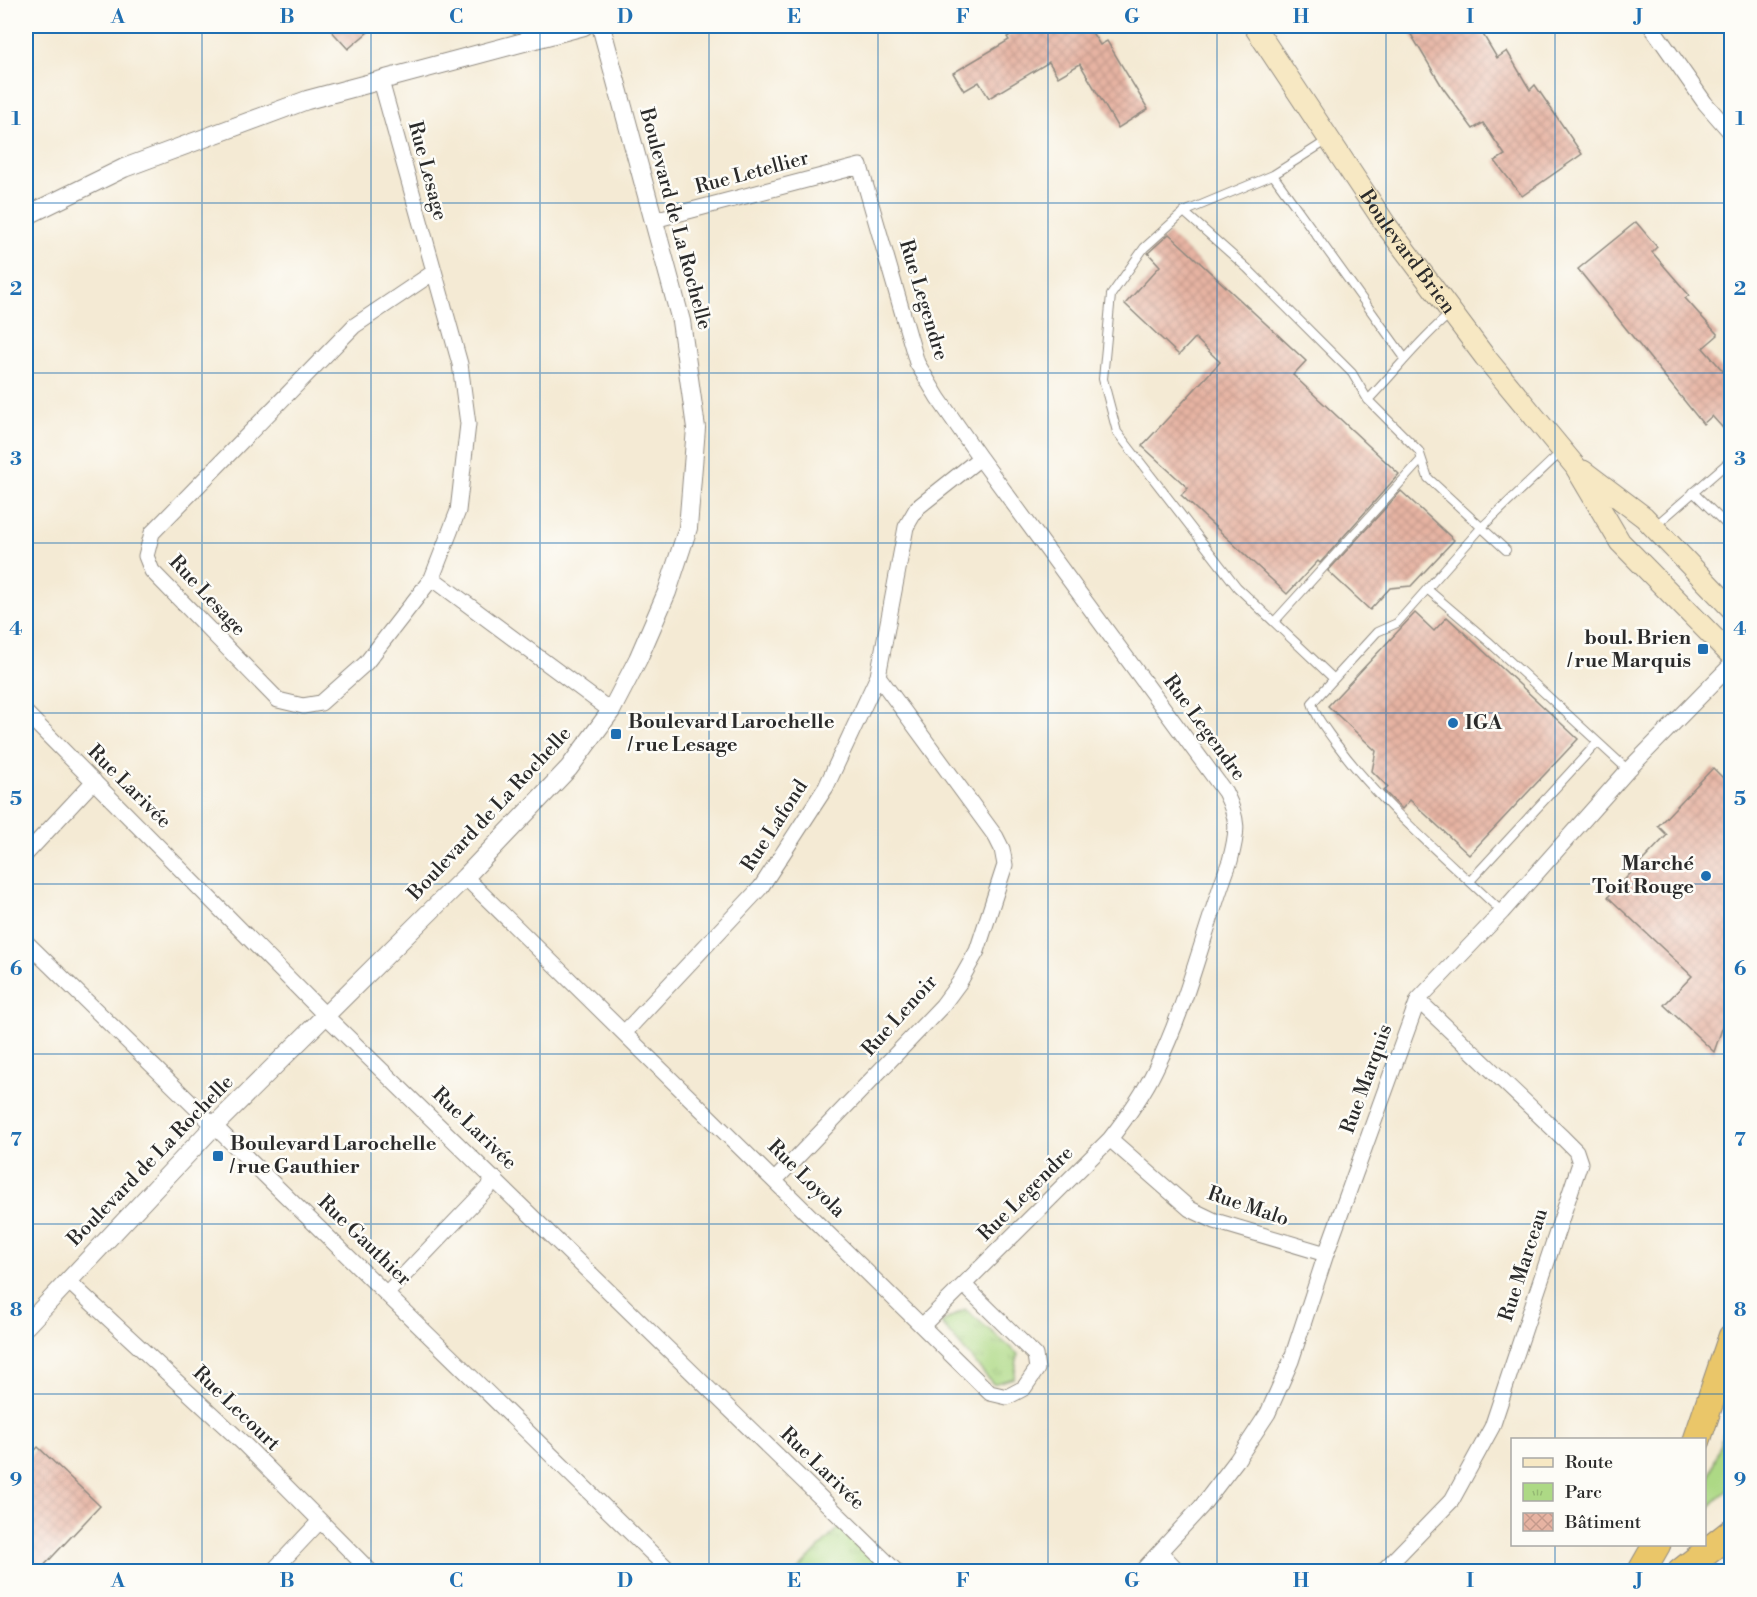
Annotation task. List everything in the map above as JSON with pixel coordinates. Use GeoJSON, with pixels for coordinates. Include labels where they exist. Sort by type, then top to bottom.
{"type":"FeatureCollection","features":[{"type":"Feature","properties":{"kind":"highway"},"geometry":{"type":"LineString","coordinates":[[1698,1438],[1731,1337]]}},
{"type":"Feature","properties":{"kind":"highway"},"geometry":{"type":"LineString","coordinates":[[1681,1572],[1731,1532]]}},
{"type":"Feature","properties":{"kind":"highway"},"geometry":{"type":"LineString","coordinates":[[1641,1572],[1656,1546]]}},
{"type":"Feature","properties":{"kind":"main road","name":"Boulevard Brien"},"geometry":{"type":"LineString","coordinates":[[1254,26],[1328,140],[1451,313],[1569,458],[1620,542],[1731,656]]}},
{"type":"Feature","properties":{"kind":"main road","name":"Boulevard Brien"},"geometry":{"type":"LineString","coordinates":[[1569,458],[1644,517],[1731,609]]}},
{"type":"Feature","properties":{"kind":"street"},"geometry":{"type":"LineString","coordinates":[[26,216],[124,168],[307,100],[381,81],[528,33],[584,26]]}},
{"type":"Feature","properties":{"kind":"street","name":"Boulevard de La Rochelle"},"geometry":{"type":"LineString","coordinates":[[26,1326],[214,1126],[465,877],[569,768],[611,711],[638,659],[667,592],[688,528],[696,429],[681,321],[601,26]]}},
{"type":"Feature","properties":{"kind":"street"},"geometry":{"type":"LineString","coordinates":[[1651,26],[1705,103],[1731,134]]}},
{"type":"Feature","properties":{"kind":"street","name":"Rue Lesage"},"geometry":{"type":"LineString","coordinates":[[381,81],[460,364],[468,424],[458,511],[432,578],[366,663],[321,703],[303,706],[278,700],[152,571],[146,556],[152,533],[354,326],[434,273]]}},
{"type":"Feature","properties":{"kind":"street","name":"Rue Letellier"},"geometry":{"type":"LineString","coordinates":[[654,220],[860,166]]}},
{"type":"Feature","properties":{"kind":"street","name":"Rue Legendre"},"geometry":{"type":"LineString","coordinates":[[860,166],[917,363],[938,398],[980,458],[1225,792],[1235,813],[1237,832],[1230,861],[1209,916],[1170,1034],[1155,1070],[1135,1106],[1110,1139],[923,1325]]}},
{"type":"Feature","properties":{"kind":"street","name":"Rue Lafond"},"geometry":{"type":"LineString","coordinates":[[625,1032],[761,887],[826,787],[878,676],[906,527],[917,508],[980,458]]}},
{"type":"Feature","properties":{"kind":"street"},"geometry":{"type":"LineString","coordinates":[[432,578],[611,711]]}},
{"type":"Feature","properties":{"kind":"street","name":"Rue Marquis"},"geometry":{"type":"LineString","coordinates":[[1141,1572],[1201,1507],[1237,1460],[1268,1413],[1291,1360],[1326,1254],[1418,1000],[1502,912],[1628,770],[1731,664]]}},
{"type":"Feature","properties":{"kind":"street","name":"Rue Lenoir"},"geometry":{"type":"LineString","coordinates":[[776,1179],[948,998],[977,951],[1005,865],[1002,849],[996,837],[878,676]]}},
{"type":"Feature","properties":{"kind":"street","name":"Rue Larivée"},"geometry":{"type":"LineString","coordinates":[[26,713],[326,1016],[496,1179],[897,1572]]}},
{"type":"Feature","properties":{"kind":"street"},"geometry":{"type":"LineString","coordinates":[[26,854],[94,781]]}},
{"type":"Feature","properties":{"kind":"street","name":"Rue Loyola"},"geometry":{"type":"LineString","coordinates":[[465,877],[776,1179],[990,1393],[1007,1397],[1024,1388],[1037,1369],[1035,1355],[964,1286]]}},
{"type":"Feature","properties":{"kind":"street","name":"Rue Gauthier"},"geometry":{"type":"LineString","coordinates":[[26,942],[671,1572]]}},
{"type":"Feature","properties":{"kind":"street","name":"Rue Marceau"},"geometry":{"type":"LineString","coordinates":[[1383,1572],[1452,1500],[1492,1427],[1581,1163],[1576,1151],[1418,1000]]}},
{"type":"Feature","properties":{"kind":"street","name":"Rue Malo"},"geometry":{"type":"LineString","coordinates":[[1110,1139],[1190,1209],[1215,1221],[1326,1254]]}},
{"type":"Feature","properties":{"kind":"street"},"geometry":{"type":"LineString","coordinates":[[387,1293],[496,1179]]}},
{"type":"Feature","properties":{"kind":"street","name":"Rue Lecourt"},"geometry":{"type":"LineString","coordinates":[[68,1281],[243,1443],[371,1572]]}},
{"type":"Feature","properties":{"kind":"street"},"geometry":{"type":"LineString","coordinates":[[272,1572],[320,1522]]}},
{"type":"Feature","properties":{"kind":"street"},"geometry":{"type":"LineString","coordinates":[[1160,1552],[1179,1572]]}},
{"type":"Feature","properties":{"kind":"lane"},"geometry":{"type":"LineString","coordinates":[[1328,140],[1274,175],[1184,212],[1144,248],[1111,295],[1103,379],[1116,432],[1237,587],[1334,679]]}},
{"type":"Feature","properties":{"kind":"lane"},"geometry":{"type":"LineString","coordinates":[[1274,175],[1404,357]]}},
{"type":"Feature","properties":{"kind":"lane"},"geometry":{"type":"LineString","coordinates":[[1184,212],[1247,268],[1352,373],[1368,400],[1419,451],[1428,478],[1506,550]]}},
{"type":"Feature","properties":{"kind":"lane"},"geometry":{"type":"LineString","coordinates":[[1368,400],[1395,371],[1404,357],[1451,313]]}},
{"type":"Feature","properties":{"kind":"lane"},"geometry":{"type":"LineString","coordinates":[[1502,912],[1381,797],[1351,763],[1315,714],[1312,703],[1377,632],[1397,623],[1481,528],[1569,458]]}},
{"type":"Feature","properties":{"kind":"lane"},"geometry":{"type":"LineString","coordinates":[[1654,527],[1731,459]]}},
{"type":"Feature","properties":{"kind":"lane"},"geometry":{"type":"LineString","coordinates":[[1274,622],[1421,460]]}},
{"type":"Feature","properties":{"kind":"lane"},"geometry":{"type":"LineString","coordinates":[[1694,492],[1731,530]]}},
{"type":"Feature","properties":{"kind":"lane"},"geometry":{"type":"LineString","coordinates":[[1427,589],[1488,640],[1628,770]]}},
{"type":"Feature","properties":{"kind":"lane"},"geometry":{"type":"LineString","coordinates":[[1470,881],[1597,743]]}},
{"type":"Feature","properties":{"kind":"green space"},"geometry":{"type":"Polygon","coordinates":[[[965,1309],[1018,1354],[1014,1378],[993,1384],[941,1323],[965,1309]]]}},
{"type":"Feature","properties":{"kind":"green space"},"geometry":{"type":"Polygon","coordinates":[[[1731,1408],[1731,1486],[1706,1510],[1706,1489],[1731,1408]]]}},
{"type":"Feature","properties":{"kind":"green space"},"geometry":{"type":"Polygon","coordinates":[[[845,1521],[897,1572],[796,1572],[845,1521]]]}},
{"type":"Feature","properties":{"kind":"building"},"geometry":{"type":"Polygon","coordinates":[[[327,26],[375,26],[348,49],[327,26]]]}},
{"type":"Feature","properties":{"kind":"building"},"geometry":{"type":"Polygon","coordinates":[[[1025,26],[1088,26],[1100,45],[1107,41],[1148,109],[1118,128],[1080,64],[1058,77],[1049,62],[989,98],[979,82],[964,91],[953,73],[1009,40],[1007,37],[1025,26]]]}},
{"type":"Feature","properties":{"kind":"building"},"geometry":{"type":"Polygon","coordinates":[[[1419,26],[1478,26],[1497,58],[1507,51],[1530,90],[1535,85],[1582,154],[1522,196],[1495,161],[1505,155],[1483,123],[1473,129],[1443,88],[1409,31],[1419,26]]]}},
{"type":"Feature","properties":{"kind":"building"},"geometry":{"type":"Polygon","coordinates":[[[1636,222],[1657,247],[1652,252],[1689,295],[1685,298],[1718,335],[1703,348],[1731,380],[1731,437],[1712,416],[1703,424],[1578,269],[1636,222]]]}},
{"type":"Feature","properties":{"kind":"building"},"geometry":{"type":"Polygon","coordinates":[[[1169,234],[1306,361],[1293,375],[1399,474],[1320,563],[1318,561],[1287,594],[1181,495],[1188,488],[1142,446],[1220,362],[1195,338],[1179,355],[1125,304],[1160,266],[1148,253],[1169,234]]]}},
{"type":"Feature","properties":{"kind":"building"},"geometry":{"type":"Polygon","coordinates":[[[1401,491],[1454,540],[1411,586],[1390,588],[1370,610],[1328,571],[1401,491]]]}},
{"type":"Feature","properties":{"kind":"building","name":"IGA"},"geometry":{"type":"Polygon","coordinates":[[[1415,613],[1434,631],[1447,617],[1578,739],[1469,855],[1410,800],[1402,809],[1384,791],[1388,787],[1372,771],[1376,751],[1328,706],[1415,613]]]}},
{"type":"Feature","properties":{"kind":"building"},"geometry":{"type":"Polygon","coordinates":[[[1713,768],[1731,786],[1731,1003],[1714,1052],[1664,1005],[1692,976],[1608,897],[1667,835],[1658,826],[1713,768]]]}},
{"type":"Feature","properties":{"kind":"building"},"geometry":{"type":"Polygon","coordinates":[[[38,1447],[100,1506],[38,1572],[26,1572],[26,1460],[38,1447]]]}},
{"type":"Feature","properties":{"kind":"place","name":"boul. Brien / rue Marquis"},"geometry":{"type":"Point","coordinates":[1703,649]}},
{"type":"Feature","properties":{"kind":"place","name":"IGA"},"geometry":{"type":"Point","coordinates":[1453,723]}},
{"type":"Feature","properties":{"kind":"place","name":"Boulevard Larochelle / rue Lesage"},"geometry":{"type":"Point","coordinates":[616,734]}},
{"type":"Feature","properties":{"kind":"place","name":"Marché Toit Rouge"},"geometry":{"type":"Point","coordinates":[1706,876]}},
{"type":"Feature","properties":{"kind":"place","name":"Boulevard Larochelle / rue Gauthier"},"geometry":{"type":"Point","coordinates":[218,1156]}}]}
